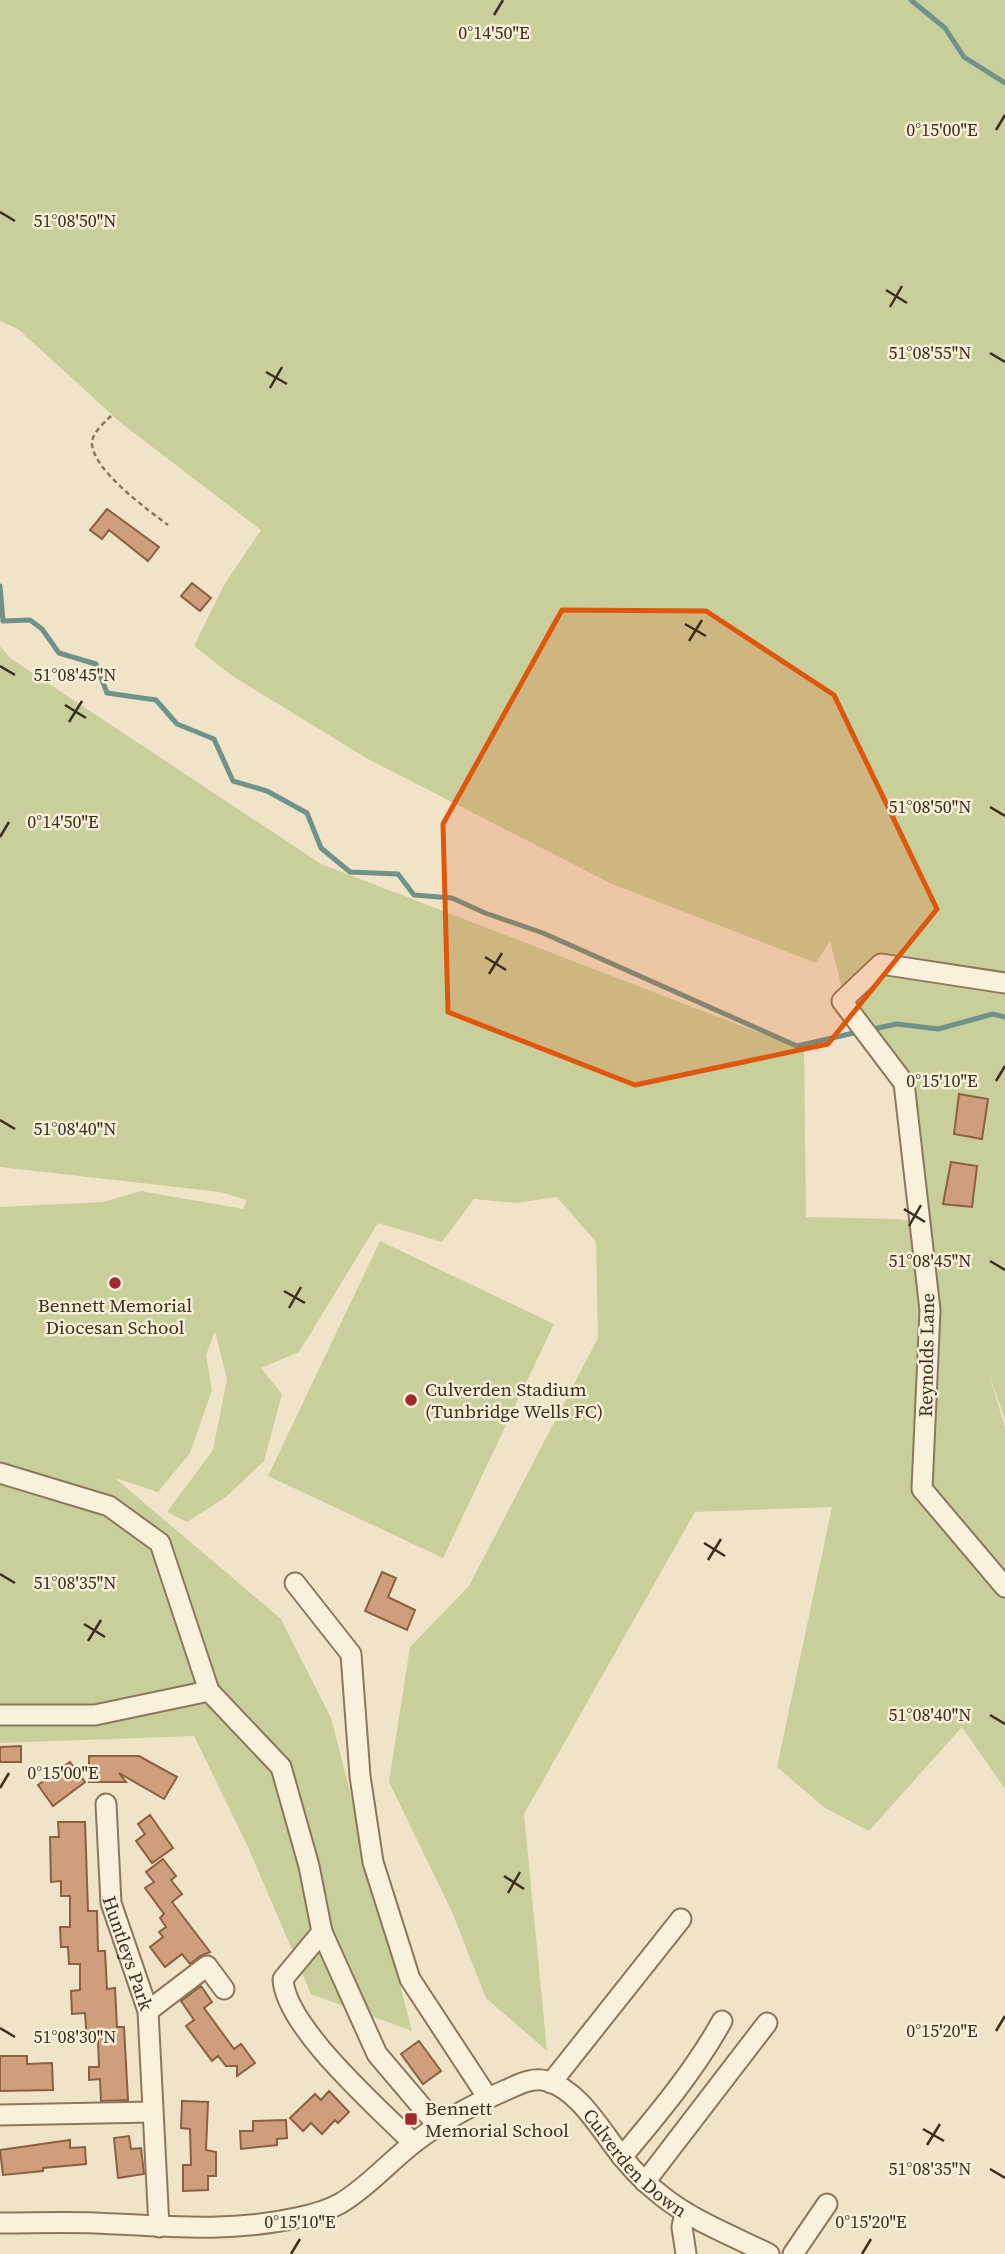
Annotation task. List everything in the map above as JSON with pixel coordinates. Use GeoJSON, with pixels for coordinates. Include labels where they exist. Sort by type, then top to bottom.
{"type":"FeatureCollection","features":[{"type":"Feature","properties":{"kind":"street","name":"Reynolds Lane"},"geometry":{"type":"LineString","coordinates":[[1005,983],[881,964],[842,1001],[904,1083],[930,1310],[922,1489],[1005,1587]]}},
{"type":"Feature","properties":{"kind":"street"},"geometry":{"type":"LineString","coordinates":[[0,1473],[109,1506],[160,1543],[209,1691],[281,1767],[309,1866],[322,1931],[377,2054],[438,2126]]}},
{"type":"Feature","properties":{"kind":"street"},"geometry":{"type":"LineString","coordinates":[[295,1583],[351,1654],[360,1776],[373,1862],[410,1979],[488,2098]]}},
{"type":"Feature","properties":{"kind":"street"},"geometry":{"type":"LineString","coordinates":[[0,1715],[95,1716],[209,1691]]}},
{"type":"Feature","properties":{"kind":"street","name":"Huntleys Park"},"geometry":{"type":"LineString","coordinates":[[106,1804],[111,1903],[148,2011],[159,2227]]}},
{"type":"Feature","properties":{"kind":"street"},"geometry":{"type":"LineString","coordinates":[[3,2228],[96,2223],[159,2227],[242,2227],[315,2214],[341,2203],[438,2126],[488,2098],[532,2080],[551,2083],[681,1919]]}},
{"type":"Feature","properties":{"kind":"street"},"geometry":{"type":"LineString","coordinates":[[322,1931],[283,1979],[286,1994],[307,2033],[336,2066],[414,2143]]}},
{"type":"Feature","properties":{"kind":"street"},"geometry":{"type":"LineString","coordinates":[[148,2011],[206,1966],[224,1989]]}},
{"type":"Feature","properties":{"kind":"street"},"geometry":{"type":"LineString","coordinates":[[622,2157],[660,2112],[722,2021]]}},
{"type":"Feature","properties":{"kind":"street"},"geometry":{"type":"LineString","coordinates":[[645,2182],[767,2023]]}},
{"type":"Feature","properties":{"kind":"street","name":"Culverden Down"},"geometry":{"type":"LineString","coordinates":[[551,2083],[582,2106],[645,2182],[685,2212],[769,2254]]}},
{"type":"Feature","properties":{"kind":"street"},"geometry":{"type":"LineString","coordinates":[[0,2115],[152,2112]]}},
{"type":"Feature","properties":{"kind":"street"},"geometry":{"type":"LineString","coordinates":[[793,2254],[827,2204]]}},
{"type":"Feature","properties":{"kind":"street"},"geometry":{"type":"LineString","coordinates":[[685,2212],[682,2227],[686,2254]]}},
{"type":"Feature","properties":{"kind":"path"},"geometry":{"type":"LineString","coordinates":[[111,416],[99,427],[92,442],[96,457],[115,481],[168,525]]}},
{"type":"Feature","properties":{"kind":"highlighted area"},"geometry":{"type":"Polygon","coordinates":[[[562,610],[706,611],[834,695],[937,909],[828,1044],[635,1085],[448,1012],[443,824],[562,610]]]}},
{"type":"Feature","properties":{"kind":"green space"},"geometry":{"type":"Polygon","coordinates":[[[0,0],[1005,0],[1005,1419],[989,1374],[1005,1427],[1005,1789],[962,1727],[869,1831],[825,1808],[777,1767],[832,1507],[695,1512],[524,1814],[547,2051],[486,1998],[452,1912],[389,1782],[410,1647],[469,1586],[598,1338],[596,1242],[557,1197],[516,1203],[474,1199],[442,1242],[378,1223],[299,1352],[261,1368],[282,1394],[264,1461],[226,1497],[187,1522],[167,1512],[213,1450],[227,1379],[215,1331],[206,1355],[212,1390],[190,1453],[158,1492],[115,1478],[281,1619],[331,1718],[412,2031],[311,1994],[248,1847],[194,1736],[0,1743],[0,1207],[103,1202],[141,1191],[243,1209],[247,1200],[220,1192],[0,1167],[0,646],[10,658],[321,864],[804,1050],[806,1217],[920,1222],[887,1061],[847,1008],[830,941],[816,963],[612,884],[368,759],[234,677],[194,646],[224,585],[261,530],[121,423],[18,329],[0,321],[0,0]]]}},
{"type":"Feature","properties":{"kind":"green space","name":"Culverden Stadium (Tunbridge Wells FC)"},"geometry":{"type":"Polygon","coordinates":[[[380,1241],[554,1324],[443,1558],[268,1476],[380,1241]]]}},
{"type":"Feature","properties":{"kind":"building"},"geometry":{"type":"Polygon","coordinates":[[[107,509],[159,547],[148,561],[109,530],[102,539],[90,530],[107,509]]]}},
{"type":"Feature","properties":{"kind":"building"},"geometry":{"type":"Polygon","coordinates":[[[192,583],[211,598],[200,611],[181,596],[192,583]]]}},
{"type":"Feature","properties":{"kind":"building"},"geometry":{"type":"Polygon","coordinates":[[[959,1094],[988,1099],[982,1139],[954,1134],[959,1094]]]}},
{"type":"Feature","properties":{"kind":"building"},"geometry":{"type":"Polygon","coordinates":[[[951,1162],[977,1166],[972,1207],[943,1204],[951,1162]]]}},
{"type":"Feature","properties":{"kind":"building"},"geometry":{"type":"Polygon","coordinates":[[[382,1572],[396,1578],[388,1597],[415,1610],[407,1630],[365,1611],[382,1572]]]}},
{"type":"Feature","properties":{"kind":"building"},"geometry":{"type":"Polygon","coordinates":[[[21,1746],[21,1762],[0,1762],[0,1747],[21,1746]]]}},
{"type":"Feature","properties":{"kind":"building"},"geometry":{"type":"Polygon","coordinates":[[[89,1756],[139,1756],[177,1777],[164,1799],[119,1773],[126,1782],[89,1782],[89,1756]]]}},
{"type":"Feature","properties":{"kind":"building"},"geometry":{"type":"Polygon","coordinates":[[[70,1762],[85,1782],[53,1806],[38,1785],[70,1762]]]}},
{"type":"Feature","properties":{"kind":"building"},"geometry":{"type":"Polygon","coordinates":[[[150,1815],[173,1848],[152,1863],[136,1841],[145,1834],[138,1824],[150,1815]]]}},
{"type":"Feature","properties":{"kind":"building"},"geometry":{"type":"Polygon","coordinates":[[[58,1822],[85,1822],[88,1911],[97,1911],[98,1951],[105,1951],[107,1989],[115,1988],[117,2027],[124,2027],[128,2100],[101,2101],[100,2079],[89,2080],[89,2067],[99,2067],[98,2041],[87,2041],[85,2013],[72,2014],[71,1991],[80,1990],[80,1964],[69,1964],[68,1947],[61,1947],[60,1927],[70,1927],[70,1896],[61,1896],[61,1881],[51,1882],[50,1837],[59,1837],[58,1822]]]}},
{"type":"Feature","properties":{"kind":"building"},"geometry":{"type":"Polygon","coordinates":[[[163,1859],[176,1876],[171,1880],[182,1894],[172,1902],[210,1952],[190,1964],[182,1954],[165,1967],[150,1947],[163,1937],[159,1932],[166,1927],[160,1918],[164,1914],[145,1888],[154,1882],[146,1872],[163,1859]]]}},
{"type":"Feature","properties":{"kind":"building"},"geometry":{"type":"Polygon","coordinates":[[[201,1986],[212,2002],[204,2008],[234,2049],[241,2044],[255,2063],[237,2076],[237,2066],[226,2066],[218,2056],[212,2061],[186,2026],[194,2020],[181,2001],[201,1986]]]}},
{"type":"Feature","properties":{"kind":"building"},"geometry":{"type":"Polygon","coordinates":[[[419,2041],[441,2071],[423,2084],[401,2054],[419,2041]]]}},
{"type":"Feature","properties":{"kind":"building"},"geometry":{"type":"Polygon","coordinates":[[[0,2056],[27,2056],[27,2064],[52,2063],[53,2090],[0,2091],[0,2056]]]}},
{"type":"Feature","properties":{"kind":"building"},"geometry":{"type":"Polygon","coordinates":[[[329,2091],[349,2112],[338,2123],[335,2120],[322,2134],[311,2123],[303,2131],[290,2118],[315,2094],[321,2100],[329,2091]]]}},
{"type":"Feature","properties":{"kind":"building"},"geometry":{"type":"Polygon","coordinates":[[[182,2101],[208,2102],[206,2150],[216,2152],[216,2176],[208,2176],[208,2190],[183,2191],[183,2165],[191,2165],[190,2129],[181,2128],[182,2101]]]}},
{"type":"Feature","properties":{"kind":"building"},"geometry":{"type":"Polygon","coordinates":[[[286,2120],[287,2138],[277,2139],[277,2145],[241,2149],[240,2131],[253,2131],[253,2121],[286,2120]]]}},
{"type":"Feature","properties":{"kind":"building"},"geometry":{"type":"Polygon","coordinates":[[[129,2136],[131,2149],[141,2148],[144,2174],[118,2178],[114,2138],[129,2136]]]}},
{"type":"Feature","properties":{"kind":"building"},"geometry":{"type":"Polygon","coordinates":[[[70,2140],[70,2148],[85,2147],[86,2164],[3,2175],[0,2150],[70,2140]]]}},
{"type":"Feature","properties":{"kind":"waterway"},"geometry":{"type":"LineString","coordinates":[[911,0],[945,28],[964,57],[1005,83]]}},
{"type":"Feature","properties":{"kind":"waterway"},"geometry":{"type":"LineString","coordinates":[[0,586],[3,621],[30,620],[42,629],[59,653],[96,664],[107,693],[156,700],[177,724],[214,739],[233,781],[267,791],[307,813],[321,848],[350,872],[398,874],[414,895],[452,898],[485,913],[543,933],[797,1046],[858,1032]]}},
{"type":"Feature","properties":{"kind":"waterway"},"geometry":{"type":"LineString","coordinates":[[868,1030],[897,1024],[938,1029],[993,1014],[1005,1017]]}},
{"type":"Feature","properties":{"kind":"place","name":"Bennett Memorial Diocesan School"},"geometry":{"type":"Point","coordinates":[115,1283]}},
{"type":"Feature","properties":{"kind":"place","name":"Culverden Stadium (Tunbridge Wells FC)"},"geometry":{"type":"Point","coordinates":[411,1400]}},
{"type":"Feature","properties":{"kind":"place","name":"Bennett Memorial School"},"geometry":{"type":"Point","coordinates":[411,2119]}}]}
